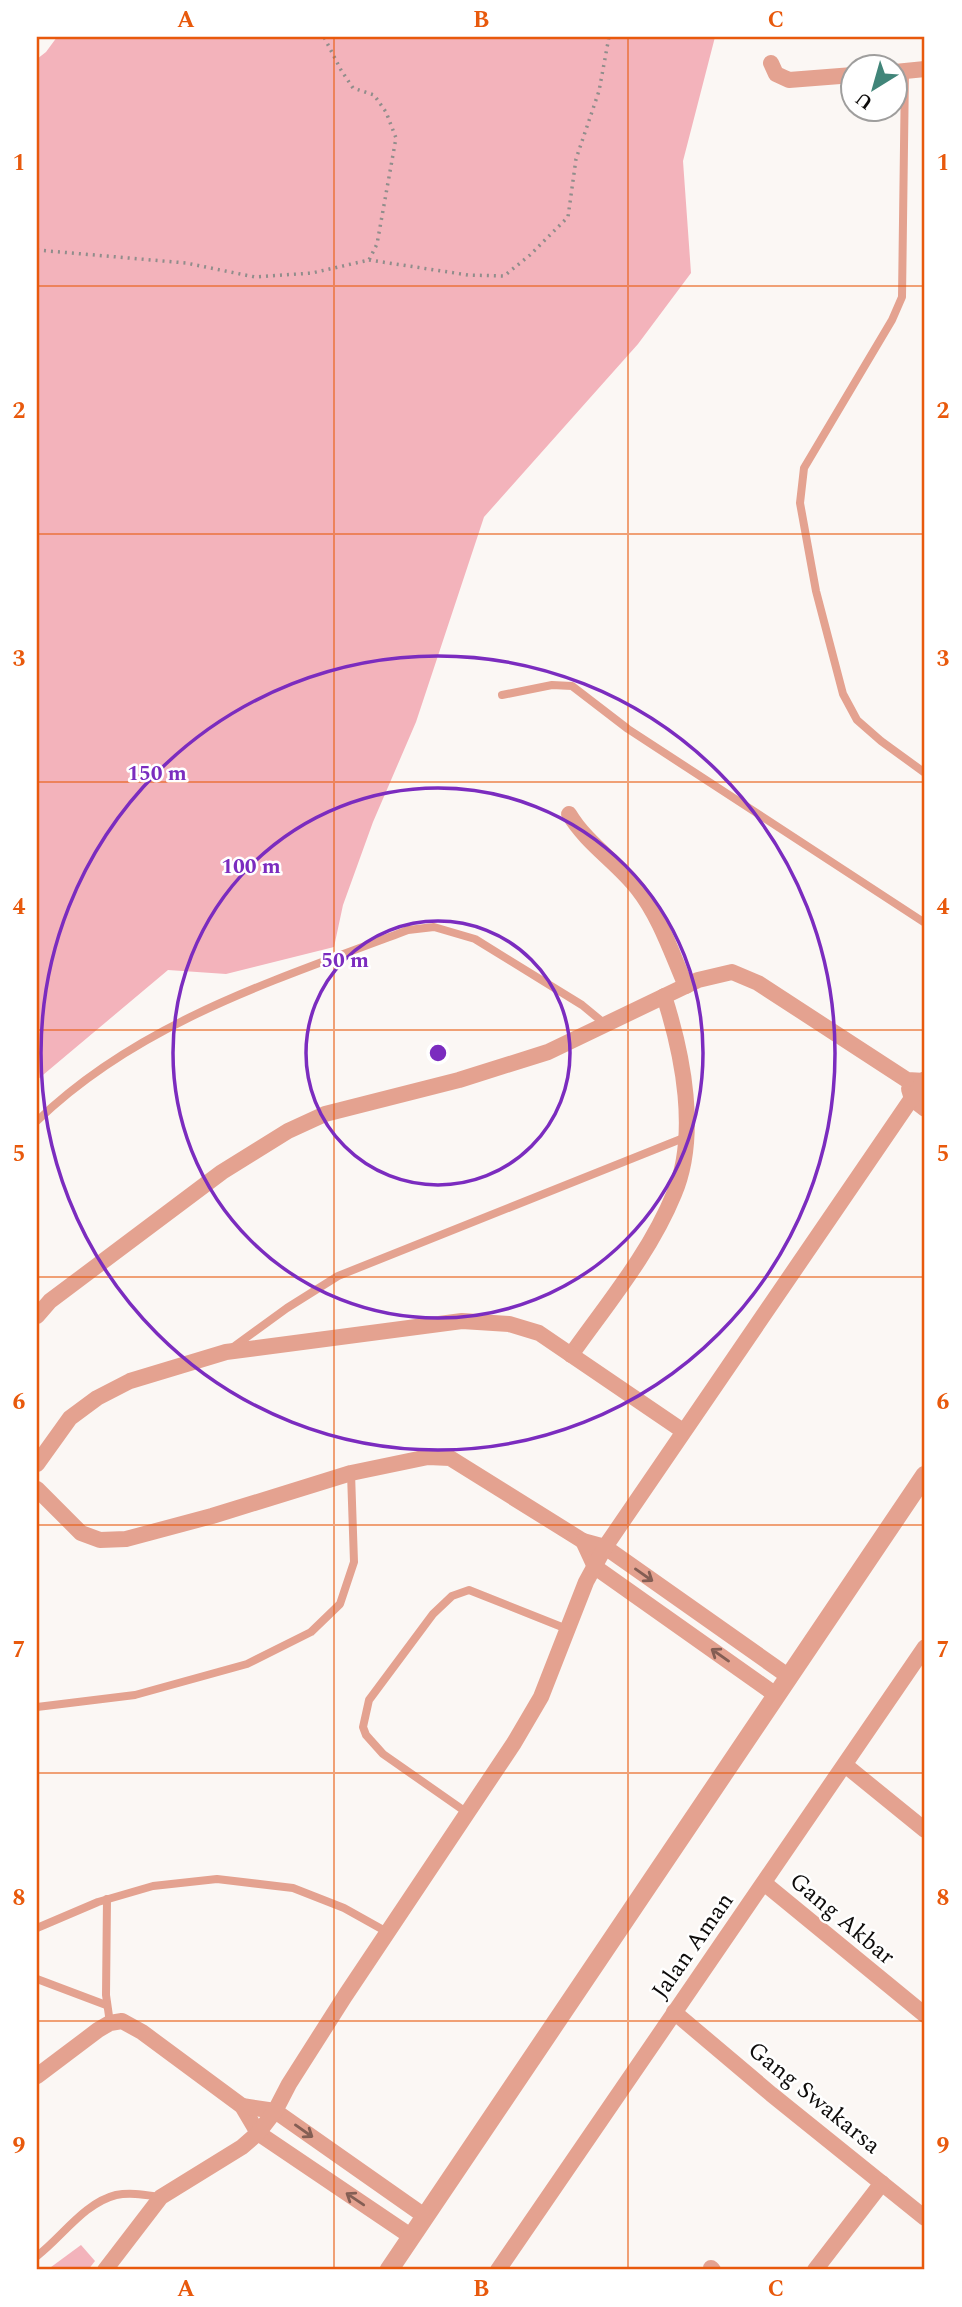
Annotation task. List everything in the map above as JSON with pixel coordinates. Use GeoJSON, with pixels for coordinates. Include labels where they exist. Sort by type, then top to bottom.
{"type":"FeatureCollection","features":[{"type":"Feature","properties":{"kind":"street"},"geometry":{"type":"LineString","coordinates":[[771,63],[776,74],[789,80],[839,76]]}},
{"type":"Feature","properties":{"kind":"street"},"geometry":{"type":"LineString","coordinates":[[569,814],[604,856],[639,890],[660,925],[685,986]]}},
{"type":"Feature","properties":{"kind":"street"},"geometry":{"type":"LineString","coordinates":[[37,1315],[50,1301],[222,1172],[288,1131],[325,1114],[459,1080],[548,1052],[698,980],[732,972],[758,983],[907,1080],[918,1104]]}},
{"type":"Feature","properties":{"kind":"street"},"geometry":{"type":"LineString","coordinates":[[571,1356],[654,1236],[675,1193],[684,1160],[685,1088],[675,1031],[664,996]]}},
{"type":"Feature","properties":{"kind":"street"},"geometry":{"type":"LineString","coordinates":[[105,2270],[161,2197],[225,2159],[258,2133],[275,2111],[289,2084],[514,1743],[541,1697],[586,1582],[605,1547],[683,1432],[918,1104],[925,1080],[907,1080]]}},
{"type":"Feature","properties":{"kind":"street"},"geometry":{"type":"LineString","coordinates":[[37,1464],[70,1418],[97,1398],[130,1381],[226,1352],[462,1321],[509,1324],[539,1333],[683,1432]]}},
{"type":"Feature","properties":{"kind":"street"},"geometry":{"type":"LineString","coordinates":[[37,1489],[81,1533],[100,1540],[126,1539],[212,1516],[351,1473],[428,1457],[450,1458],[583,1541],[605,1547],[788,1676]]}},
{"type":"Feature","properties":{"kind":"street"},"geometry":{"type":"LineString","coordinates":[[389,2270],[925,1475]]}},
{"type":"Feature","properties":{"kind":"street"},"geometry":{"type":"LineString","coordinates":[[583,1541],[595,1567],[775,1695]]}},
{"type":"Feature","properties":{"kind":"street","name":"Jalan Aman"},"geometry":{"type":"LineString","coordinates":[[498,2270],[925,1647]]}},
{"type":"Feature","properties":{"kind":"street"},"geometry":{"type":"LineString","coordinates":[[845,1765],[925,1830]]}},
{"type":"Feature","properties":{"kind":"street","name":"Gang Akbar"},"geometry":{"type":"LineString","coordinates":[[764,1883],[925,2015]]}},
{"type":"Feature","properties":{"kind":"street","name":"Gang Swakarsa"},"geometry":{"type":"LineString","coordinates":[[674,2012],[925,2218]]}},
{"type":"Feature","properties":{"kind":"street"},"geometry":{"type":"LineString","coordinates":[[37,2076],[110,2023],[122,2021],[142,2032],[242,2106],[258,2133],[412,2237]]}},
{"type":"Feature","properties":{"kind":"street"},"geometry":{"type":"LineString","coordinates":[[242,2106],[275,2111],[426,2217]]}},
{"type":"Feature","properties":{"kind":"street"},"geometry":{"type":"LineString","coordinates":[[815,2270],[882,2183]]}},
{"type":"Feature","properties":{"kind":"lane"},"geometry":{"type":"LineString","coordinates":[[900,122],[902,298],[892,320],[804,468],[800,503],[816,591],[843,694],[857,720],[925,773]]}},
{"type":"Feature","properties":{"kind":"lane"},"geometry":{"type":"LineString","coordinates":[[502,695],[552,685],[572,686],[628,729],[925,923]]}},
{"type":"Feature","properties":{"kind":"lane"},"geometry":{"type":"LineString","coordinates":[[37,1121],[54,1104],[106,1064],[175,1024],[232,997],[408,930],[434,927],[475,939],[582,1005],[605,1024]]}},
{"type":"Feature","properties":{"kind":"lane"},"geometry":{"type":"LineString","coordinates":[[226,1352],[287,1308],[338,1276],[686,1137]]}},
{"type":"Feature","properties":{"kind":"lane"},"geometry":{"type":"LineString","coordinates":[[37,1707],[135,1695],[247,1664],[311,1632],[340,1604],[355,1562],[351,1473]]}},
{"type":"Feature","properties":{"kind":"lane"},"geometry":{"type":"LineString","coordinates":[[466,1812],[383,1754],[366,1735],[363,1727],[369,1700],[433,1614],[452,1596],[469,1590],[567,1629]]}},
{"type":"Feature","properties":{"kind":"lane"},"geometry":{"type":"LineString","coordinates":[[37,1928],[107,1899],[153,1886],[217,1879],[293,1888],[344,1908],[387,1932]]}},
{"type":"Feature","properties":{"kind":"lane"},"geometry":{"type":"LineString","coordinates":[[107,1899],[106,2005],[110,2023]]}},
{"type":"Feature","properties":{"kind":"lane"},"geometry":{"type":"LineString","coordinates":[[37,1979],[106,2005]]}},
{"type":"Feature","properties":{"kind":"lane"},"geometry":{"type":"LineString","coordinates":[[37,2256],[86,2211],[114,2196],[134,2194],[161,2197]]}},
{"type":"Feature","properties":{"kind":"path"},"geometry":{"type":"LineString","coordinates":[[324,37],[353,88],[374,95],[386,112],[396,138],[377,244],[369,260]]}},
{"type":"Feature","properties":{"kind":"path"},"geometry":{"type":"LineString","coordinates":[[37,250],[186,263],[255,277],[312,273],[369,260],[468,275],[504,276],[530,255],[568,217],[576,159],[600,90],[609,37]]}},
{"type":"Feature","properties":{"kind":"shaded area"},"geometry":{"type":"Polygon","coordinates":[[[57,37],[715,37],[683,161],[691,273],[638,344],[484,517],[416,722],[373,822],[343,905],[334,947],[226,974],[168,970],[37,1080],[37,59],[57,37]]]}},
{"type":"Feature","properties":{"kind":"shaded area"},"geometry":{"type":"Polygon","coordinates":[[[81,2245],[95,2261],[88,2270],[47,2270],[81,2245]]]}}]}
